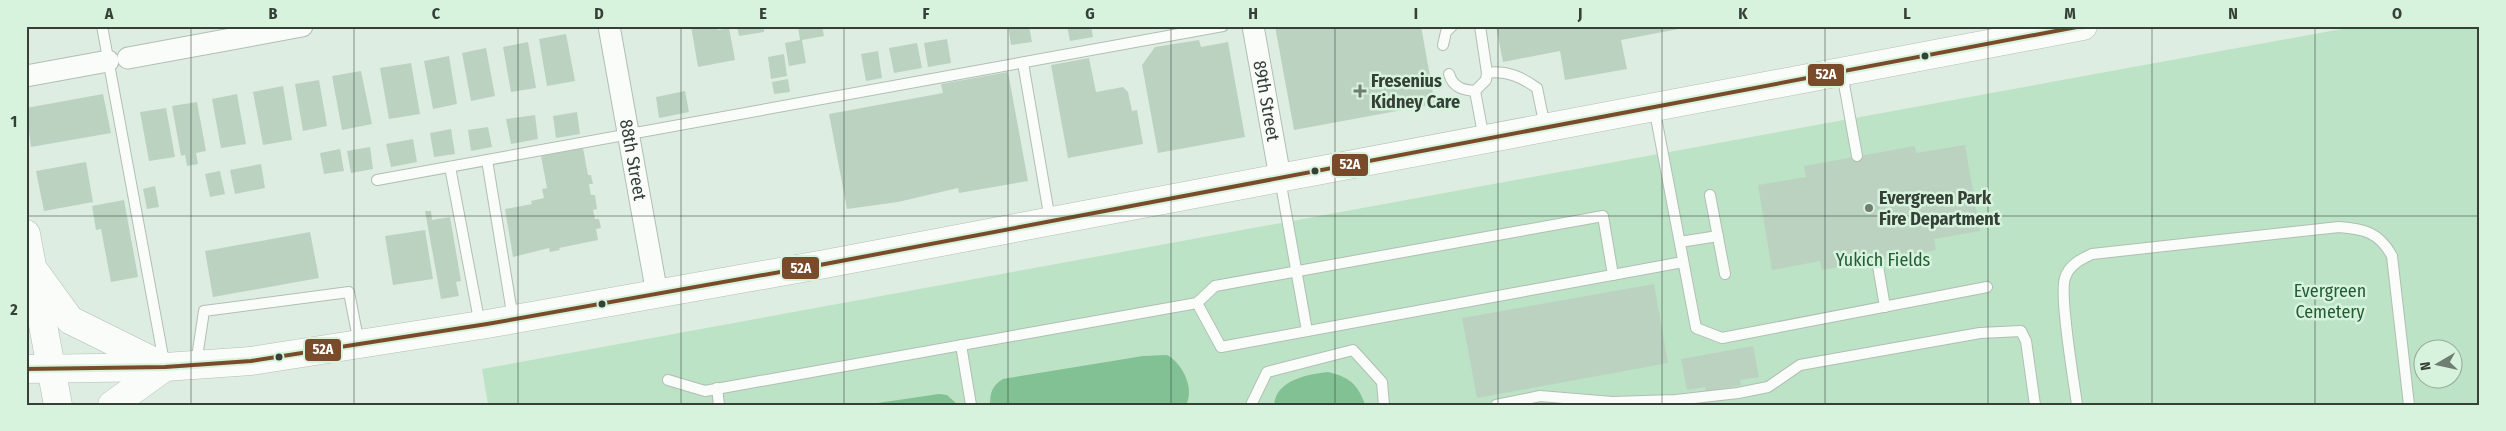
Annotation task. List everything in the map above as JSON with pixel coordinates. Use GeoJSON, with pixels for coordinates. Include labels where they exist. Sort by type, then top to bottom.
{"type":"FeatureCollection","features":[{"type":"Feature","properties":{"kind":"main road"},"geometry":{"type":"LineString","coordinates":[[39,370],[165,367],[250,361],[480,326],[1050,221],[2083,26]]}},
{"type":"Feature","properties":{"kind":"main road"},"geometry":{"type":"LineString","coordinates":[[26,234],[33,269],[39,370],[58,405]]}},
{"type":"Feature","properties":{"kind":"main road"},"geometry":{"type":"LineString","coordinates":[[33,269],[70,320],[165,367]]}},
{"type":"Feature","properties":{"kind":"main road"},"geometry":{"type":"LineString","coordinates":[[112,405],[165,367]]}},
{"type":"Feature","properties":{"kind":"street"},"geometry":{"type":"LineString","coordinates":[[26,76],[302,26]]}},
{"type":"Feature","properties":{"kind":"street","name":"88th Street"},"geometry":{"type":"LineString","coordinates":[[609,26],[657,294]]}},
{"type":"Feature","properties":{"kind":"street","name":"89th Street"},"geometry":{"type":"LineString","coordinates":[[1253,26],[1280,177]]}},
{"type":"Feature","properties":{"kind":"lane"},"geometry":{"type":"LineString","coordinates":[[102,26],[118,59],[165,367]]}},
{"type":"Feature","properties":{"kind":"lane"},"geometry":{"type":"LineString","coordinates":[[377,180],[1222,26]]}},
{"type":"Feature","properties":{"kind":"lane"},"geometry":{"type":"LineString","coordinates":[[1443,45],[1446,32],[1452,26]]}},
{"type":"Feature","properties":{"kind":"lane"},"geometry":{"type":"LineString","coordinates":[[1475,91],[1486,80],[1487,73],[1480,26]]}},
{"type":"Feature","properties":{"kind":"lane"},"geometry":{"type":"LineString","coordinates":[[1023,63],[1050,221]]}},
{"type":"Feature","properties":{"kind":"lane"},"geometry":{"type":"LineString","coordinates":[[1487,73],[1498,71],[1509,73],[1522,78],[1537,88],[1545,128]]}},
{"type":"Feature","properties":{"kind":"lane"},"geometry":{"type":"LineString","coordinates":[[1841,71],[1857,156]]}},
{"type":"Feature","properties":{"kind":"lane"},"geometry":{"type":"LineString","coordinates":[[1449,74],[1451,82],[1457,86],[1475,91]]}},
{"type":"Feature","properties":{"kind":"lane"},"geometry":{"type":"LineString","coordinates":[[1475,91],[1484,139]]}},
{"type":"Feature","properties":{"kind":"lane"},"geometry":{"type":"LineString","coordinates":[[1654,106],[1696,328],[1722,338],[1987,287]]}},
{"type":"Feature","properties":{"kind":"lane"},"geometry":{"type":"LineString","coordinates":[[487,160],[514,320]]}},
{"type":"Feature","properties":{"kind":"lane"},"geometry":{"type":"LineString","coordinates":[[450,167],[480,326]]}},
{"type":"Feature","properties":{"kind":"lane"},"geometry":{"type":"LineString","coordinates":[[1280,177],[1307,331]]}},
{"type":"Feature","properties":{"kind":"lane"},"geometry":{"type":"LineString","coordinates":[[1710,195],[1725,274]]}},
{"type":"Feature","properties":{"kind":"lane"},"geometry":{"type":"LineString","coordinates":[[668,380],[705,391],[1196,303],[1215,286],[1603,216],[1613,275]]}},
{"type":"Feature","properties":{"kind":"lane"},"geometry":{"type":"LineString","coordinates":[[2077,405],[2064,279],[2079,259],[2092,254],[2338,227],[2359,229],[2372,234],[2384,242],[2392,256],[2409,405]]}},
{"type":"Feature","properties":{"kind":"lane"},"geometry":{"type":"LineString","coordinates":[[1680,242],[1718,236]]}},
{"type":"Feature","properties":{"kind":"lane"},"geometry":{"type":"LineString","coordinates":[[1877,260],[1885,307]]}},
{"type":"Feature","properties":{"kind":"lane"},"geometry":{"type":"LineString","coordinates":[[1196,303],[1221,347],[1683,262]]}},
{"type":"Feature","properties":{"kind":"lane"},"geometry":{"type":"LineString","coordinates":[[196,365],[204,311],[349,292],[360,344]]}},
{"type":"Feature","properties":{"kind":"lane"},"geometry":{"type":"LineString","coordinates":[[1496,405],[1540,396],[1612,402],[1676,400],[1738,393],[1768,387],[1800,365],[1980,333],[2021,331],[2026,341],[2034,405]]}},
{"type":"Feature","properties":{"kind":"lane"},"geometry":{"type":"LineString","coordinates":[[961,345],[971,405]]}},
{"type":"Feature","properties":{"kind":"lane"},"geometry":{"type":"LineString","coordinates":[[1251,405],[1266,372],[1352,350],[1382,382],[1384,405]]}},
{"type":"Feature","properties":{"kind":"lane"},"geometry":{"type":"LineString","coordinates":[[717,388],[720,405]]}},
{"type":"Feature","properties":{"kind":"green space","name":"Yukich Fields"},"geometry":{"type":"Polygon","coordinates":[[[2358,26],[2480,26],[2480,405],[488,405],[482,369],[2358,26]]]}},
{"type":"Feature","properties":{"kind":"shaded area"},"geometry":{"type":"Polygon","coordinates":[[[1167,355],[1178,364],[1186,377],[1189,391],[1186,405],[990,405],[992,390],[1003,379],[1143,356],[1167,355]]]}},
{"type":"Feature","properties":{"kind":"shaded area"},"geometry":{"type":"Polygon","coordinates":[[[1328,372],[1342,376],[1352,382],[1365,405],[1274,405],[1276,396],[1287,384],[1311,374],[1328,372]]]}},
{"type":"Feature","properties":{"kind":"shaded area"},"geometry":{"type":"Polygon","coordinates":[[[939,394],[947,395],[958,405],[864,405],[939,394]]]}},
{"type":"Feature","properties":{"kind":"building"},"geometry":{"type":"Polygon","coordinates":[[[691,26],[718,26],[718,30],[729,28],[735,60],[698,67],[691,26]]]}},
{"type":"Feature","properties":{"kind":"building"},"geometry":{"type":"Polygon","coordinates":[[[737,26],[764,26],[764,32],[739,36],[737,26]]]}},
{"type":"Feature","properties":{"kind":"building"},"geometry":{"type":"Polygon","coordinates":[[[798,26],[822,26],[824,36],[802,40],[806,63],[789,66],[785,43],[800,40],[798,26]]]}},
{"type":"Feature","properties":{"kind":"building"},"geometry":{"type":"Polygon","coordinates":[[[1008,26],[1029,26],[1032,42],[1011,45],[1008,26]]]}},
{"type":"Feature","properties":{"kind":"building"},"geometry":{"type":"Polygon","coordinates":[[[1067,26],[1091,26],[1093,37],[1070,41],[1067,26]]]}},
{"type":"Feature","properties":{"kind":"building","name":"Fresenius Kidney Care"},"geometry":{"type":"Polygon","coordinates":[[[1275,26],[1421,26],[1435,104],[1294,130],[1275,26]]]}},
{"type":"Feature","properties":{"kind":"building"},"geometry":{"type":"Polygon","coordinates":[[[1496,26],[1689,27],[1621,40],[1627,69],[1565,80],[1560,51],[1503,62],[1496,26]]]}},
{"type":"Feature","properties":{"kind":"building"},"geometry":{"type":"Polygon","coordinates":[[[566,34],[575,81],[547,86],[539,39],[566,34]]]}},
{"type":"Feature","properties":{"kind":"building"},"geometry":{"type":"Polygon","coordinates":[[[947,39],[951,63],[928,67],[924,43],[947,39]]]}},
{"type":"Feature","properties":{"kind":"building"},"geometry":{"type":"Polygon","coordinates":[[[1199,40],[1201,47],[1228,42],[1245,137],[1158,153],[1142,65],[1155,47],[1199,40]]]}},
{"type":"Feature","properties":{"kind":"building"},"geometry":{"type":"Polygon","coordinates":[[[528,42],[536,88],[511,92],[503,47],[528,42]]]}},
{"type":"Feature","properties":{"kind":"building"},"geometry":{"type":"Polygon","coordinates":[[[917,43],[922,68],[894,73],[889,48],[917,43]]]}},
{"type":"Feature","properties":{"kind":"building"},"geometry":{"type":"Polygon","coordinates":[[[486,48],[495,96],[471,101],[462,53],[486,48]]]}},
{"type":"Feature","properties":{"kind":"building"},"geometry":{"type":"Polygon","coordinates":[[[878,51],[882,78],[866,81],[861,54],[878,51]]]}},
{"type":"Feature","properties":{"kind":"building"},"geometry":{"type":"Polygon","coordinates":[[[784,54],[787,76],[771,79],[768,57],[784,54]]]}},
{"type":"Feature","properties":{"kind":"building"},"geometry":{"type":"Polygon","coordinates":[[[449,56],[457,104],[433,109],[424,61],[449,56]]]}},
{"type":"Feature","properties":{"kind":"building"},"geometry":{"type":"Polygon","coordinates":[[[1089,58],[1096,92],[1123,87],[1128,92],[1132,111],[1137,110],[1143,144],[1068,158],[1051,65],[1089,58]]]}},
{"type":"Feature","properties":{"kind":"building"},"geometry":{"type":"Polygon","coordinates":[[[411,63],[420,114],[389,119],[380,68],[411,63]]]}},
{"type":"Feature","properties":{"kind":"building"},"geometry":{"type":"Polygon","coordinates":[[[361,71],[372,124],[342,130],[332,76],[361,71]]]}},
{"type":"Feature","properties":{"kind":"building"},"geometry":{"type":"Polygon","coordinates":[[[1008,72],[1028,181],[959,193],[958,188],[898,202],[847,209],[829,114],[943,93],[941,84],[1008,72]]]}},
{"type":"Feature","properties":{"kind":"building"},"geometry":{"type":"Polygon","coordinates":[[[788,79],[790,92],[774,94],[772,82],[788,79]]]}},
{"type":"Feature","properties":{"kind":"building"},"geometry":{"type":"Polygon","coordinates":[[[319,80],[327,126],[303,131],[295,84],[319,80]]]}},
{"type":"Feature","properties":{"kind":"building"},"geometry":{"type":"Polygon","coordinates":[[[283,86],[292,140],[263,145],[253,92],[283,86]]]}},
{"type":"Feature","properties":{"kind":"building"},"geometry":{"type":"Polygon","coordinates":[[[685,91],[689,112],[659,118],[656,97],[685,91]]]}},
{"type":"Feature","properties":{"kind":"building"},"geometry":{"type":"Polygon","coordinates":[[[103,94],[111,133],[31,147],[26,108],[103,94]]]}},
{"type":"Feature","properties":{"kind":"building"},"geometry":{"type":"Polygon","coordinates":[[[237,94],[246,144],[221,148],[212,99],[237,94]]]}},
{"type":"Feature","properties":{"kind":"building"},"geometry":{"type":"Polygon","coordinates":[[[197,102],[206,151],[196,153],[198,164],[187,166],[185,155],[181,156],[172,106],[197,102]]]}},
{"type":"Feature","properties":{"kind":"building"},"geometry":{"type":"Polygon","coordinates":[[[166,108],[175,157],[149,161],[140,112],[166,108]]]}},
{"type":"Feature","properties":{"kind":"building"},"geometry":{"type":"Polygon","coordinates":[[[577,112],[580,134],[556,138],[553,116],[577,112]]]}},
{"type":"Feature","properties":{"kind":"building"},"geometry":{"type":"Polygon","coordinates":[[[535,115],[538,139],[511,144],[506,119],[535,115]]]}},
{"type":"Feature","properties":{"kind":"building"},"geometry":{"type":"Polygon","coordinates":[[[488,127],[492,147],[471,151],[468,130],[488,127]]]}},
{"type":"Feature","properties":{"kind":"building"},"geometry":{"type":"Polygon","coordinates":[[[451,129],[455,154],[434,157],[430,133],[451,129]]]}},
{"type":"Feature","properties":{"kind":"building"},"geometry":{"type":"Polygon","coordinates":[[[413,139],[417,162],[391,167],[386,144],[413,139]]]}},
{"type":"Feature","properties":{"kind":"building","name":"Evergreen Park Fire Department"},"geometry":{"type":"Polygon","coordinates":[[[1965,145],[1980,231],[1934,239],[1936,250],[1822,270],[1820,261],[1772,270],[1758,185],[1806,177],[1804,166],[1915,146],[1916,153],[1965,145]]]}},
{"type":"Feature","properties":{"kind":"building"},"geometry":{"type":"Polygon","coordinates":[[[370,147],[373,169],[351,173],[347,151],[370,147]]]}},
{"type":"Feature","properties":{"kind":"building"},"geometry":{"type":"Polygon","coordinates":[[[583,148],[588,175],[591,175],[593,184],[589,184],[591,195],[595,195],[597,209],[593,210],[595,219],[599,219],[601,228],[596,229],[598,240],[559,248],[560,250],[550,252],[549,248],[513,257],[505,209],[532,204],[531,201],[544,198],[542,189],[547,188],[541,156],[583,148]]]}},
{"type":"Feature","properties":{"kind":"building"},"geometry":{"type":"Polygon","coordinates":[[[340,149],[344,171],[324,174],[320,153],[340,149]]]}},
{"type":"Feature","properties":{"kind":"building"},"geometry":{"type":"Polygon","coordinates":[[[86,162],[93,202],[44,211],[36,171],[86,162]]]}},
{"type":"Feature","properties":{"kind":"building"},"geometry":{"type":"Polygon","coordinates":[[[261,164],[265,188],[235,194],[230,170],[261,164]]]}},
{"type":"Feature","properties":{"kind":"building"},"geometry":{"type":"Polygon","coordinates":[[[220,171],[225,194],[210,197],[205,174],[220,171]]]}},
{"type":"Feature","properties":{"kind":"building"},"geometry":{"type":"Polygon","coordinates":[[[155,186],[159,207],[147,209],[143,189],[155,186]]]}},
{"type":"Feature","properties":{"kind":"building"},"geometry":{"type":"Polygon","coordinates":[[[124,200],[138,277],[111,282],[101,229],[96,230],[92,206],[124,200]]]}},
{"type":"Feature","properties":{"kind":"building"},"geometry":{"type":"Polygon","coordinates":[[[425,211],[431,211],[432,220],[450,217],[461,281],[456,282],[459,296],[441,299],[425,211]]]}},
{"type":"Feature","properties":{"kind":"building"},"geometry":{"type":"Polygon","coordinates":[[[425,230],[433,279],[393,285],[385,236],[425,230]]]}},
{"type":"Feature","properties":{"kind":"building"},"geometry":{"type":"Polygon","coordinates":[[[310,232],[319,278],[213,297],[205,251],[310,232]]]}},
{"type":"Feature","properties":{"kind":"building"},"geometry":{"type":"Polygon","coordinates":[[[1654,284],[1668,363],[1477,398],[1462,318],[1654,284]]]}},
{"type":"Feature","properties":{"kind":"building"},"geometry":{"type":"Polygon","coordinates":[[[1753,346],[1759,377],[1740,380],[1741,385],[1706,392],[1705,387],[1687,390],[1681,359],[1753,346]]]}},
{"type":"Feature","properties":{"kind":"transit line","name":"52A"},"geometry":{"type":"LineString","coordinates":[[26,369],[165,367],[251,361],[487,324],[825,264],[2082,26]]}},
{"type":"Feature","properties":{"kind":"place","name":"Fresenius Kidney Care"},"geometry":{"type":"Point","coordinates":[1360,91]}},
{"type":"Feature","properties":{"kind":"place","name":"Evergreen Park Fire Department"},"geometry":{"type":"Point","coordinates":[1869,208]}},
{"type":"Feature","properties":{"kind":"park label","name":"Evergreen Cemetery"},"geometry":{"type":"Point","coordinates":[2330,301]}}]}
